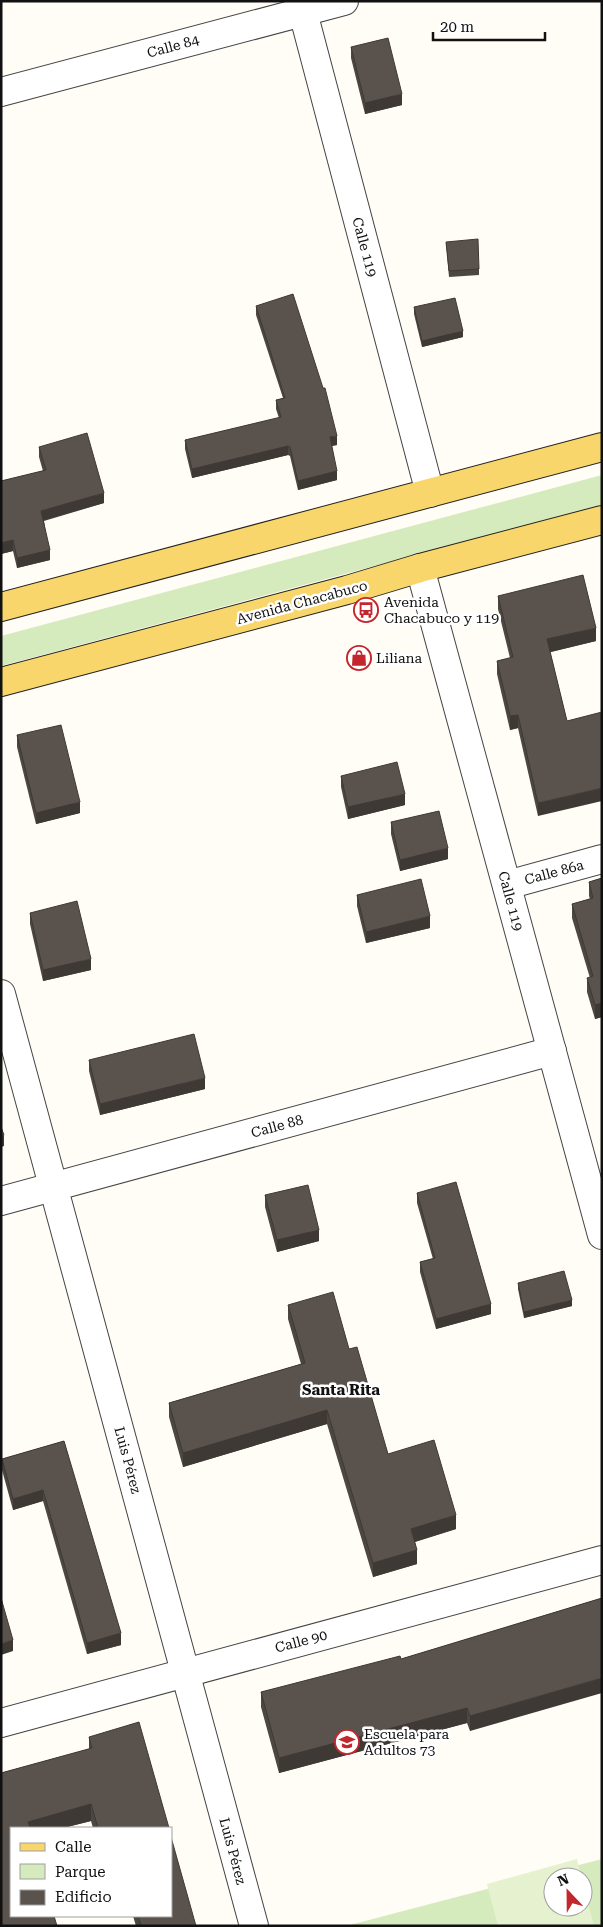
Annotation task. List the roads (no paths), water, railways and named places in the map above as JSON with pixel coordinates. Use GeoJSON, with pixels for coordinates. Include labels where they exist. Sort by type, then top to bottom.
{"type":"FeatureCollection","features":[{"type":"Feature","properties":{"kind":"main road"},"geometry":{"type":"LineString","coordinates":[[1,607],[602,447]]}},
{"type":"Feature","properties":{"kind":"main road","name":"Avenida Chacabuco"},"geometry":{"type":"LineString","coordinates":[[1,682],[602,520]]}},
{"type":"Feature","properties":{"kind":"street","name":"Calle 84"},"geometry":{"type":"LineString","coordinates":[[1,92],[301,7],[344,1]]}},
{"type":"Feature","properties":{"kind":"street","name":"Calle 119"},"geometry":{"type":"LineString","coordinates":[[301,7],[430,493]]}},
{"type":"Feature","properties":{"kind":"street","name":"Calle 119"},"geometry":{"type":"LineString","coordinates":[[420,568],[552,1051],[598,1208],[602,1235]]}},
{"type":"Feature","properties":{"kind":"street","name":"Calle 86a"},"geometry":{"type":"LineString","coordinates":[[507,885],[602,859]]}},
{"type":"Feature","properties":{"kind":"street","name":"Luis Pérez"},"geometry":{"type":"LineString","coordinates":[[1,994],[254,1926]]}},
{"type":"Feature","properties":{"kind":"street","name":"Calle 88"},"geometry":{"type":"LineString","coordinates":[[1,1201],[552,1051]]}},
{"type":"Feature","properties":{"kind":"street","name":"Calle 90"},"geometry":{"type":"LineString","coordinates":[[1,1723],[602,1560]]}},
{"type":"Feature","properties":{"kind":"place","name":"Avenida Chacabuco y 119"},"geometry":{"type":"Point","coordinates":[366,610]}},
{"type":"Feature","properties":{"kind":"place","name":"Liliana"},"geometry":{"type":"Point","coordinates":[359,658]}},
{"type":"Feature","properties":{"kind":"place","name":"Escuela para Adultos 73"},"geometry":{"type":"Point","coordinates":[347,1742]}},
{"type":"Feature","properties":{"kind":"district","name":"Santa Rita"},"geometry":{"type":"Point","coordinates":[341,1390]}}]}
